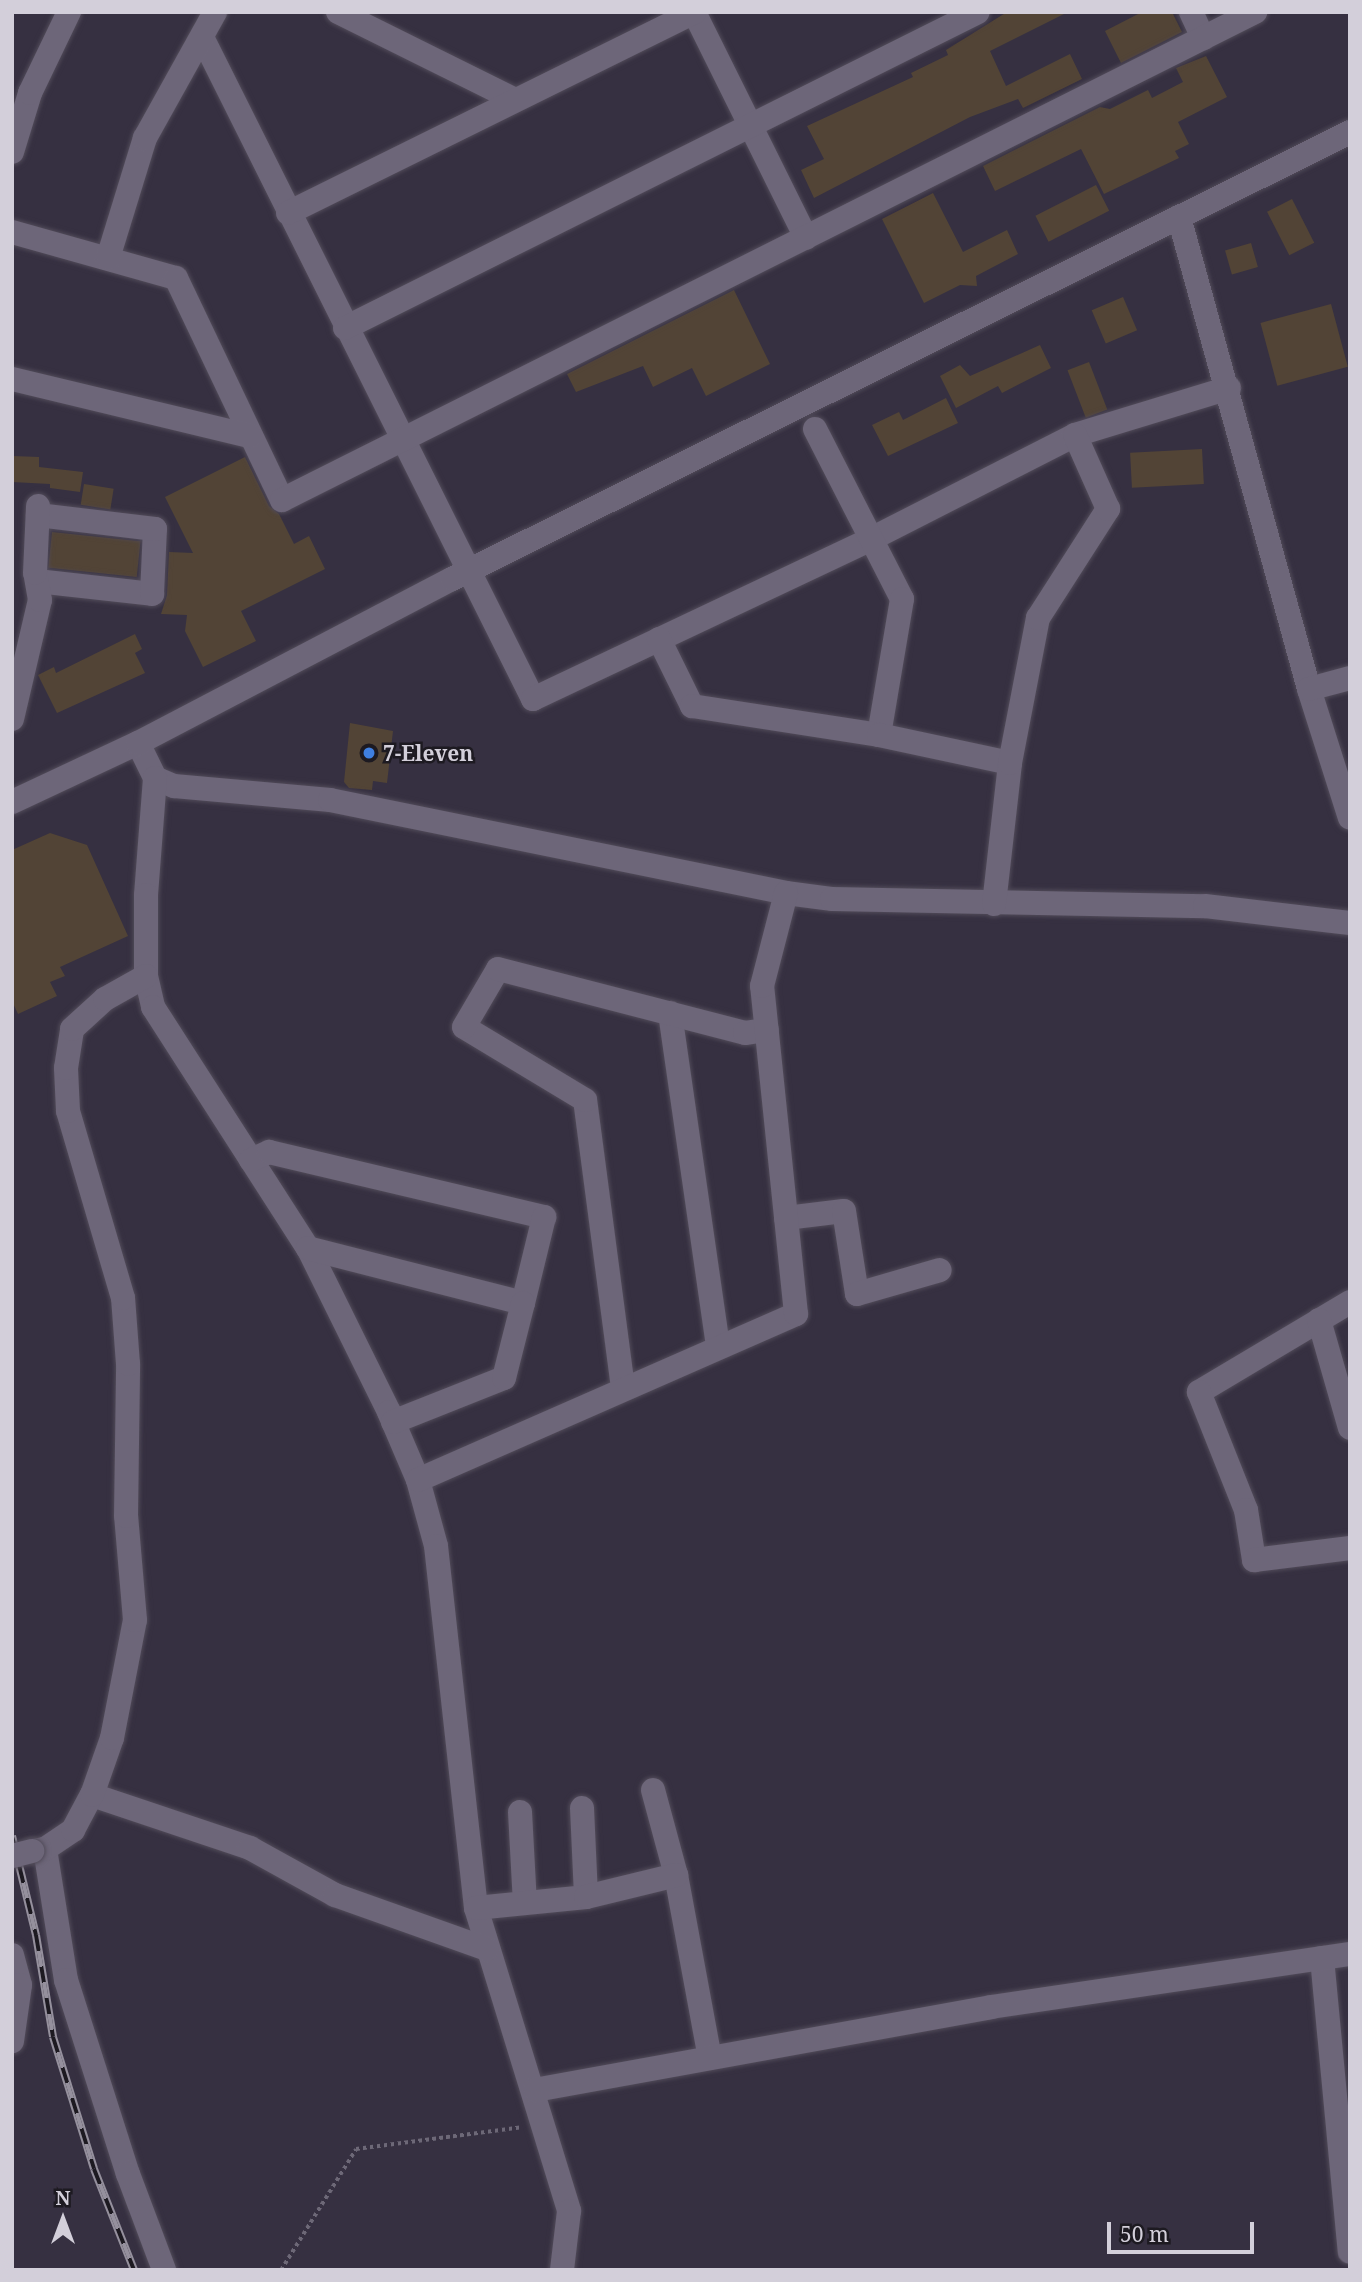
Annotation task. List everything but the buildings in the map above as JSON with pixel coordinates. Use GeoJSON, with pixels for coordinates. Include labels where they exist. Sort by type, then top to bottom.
{"type":"FeatureCollection","features":[{"type":"Feature","properties":{"kind":"street"},"geometry":{"type":"LineString","coordinates":[[12,152],[30,93],[69,12]]}},
{"type":"Feature","properties":{"kind":"street"},"geometry":{"type":"LineString","coordinates":[[108,258],[145,138],[203,39],[215,12]]}},
{"type":"Feature","properties":{"kind":"street"},"geometry":{"type":"LineString","coordinates":[[338,12],[515,100]]}},
{"type":"Feature","properties":{"kind":"street"},"geometry":{"type":"LineString","coordinates":[[288,213],[694,12],[752,124],[806,238]]}},
{"type":"Feature","properties":{"kind":"street"},"geometry":{"type":"LineString","coordinates":[[345,328],[978,12]]}},
{"type":"Feature","properties":{"kind":"street"},"geometry":{"type":"LineString","coordinates":[[1191,12],[1203,38]]}},
{"type":"Feature","properties":{"kind":"street"},"geometry":{"type":"LineString","coordinates":[[12,232],[176,278],[282,500],[401,443],[1255,12]]}},
{"type":"Feature","properties":{"kind":"street"},"geometry":{"type":"LineString","coordinates":[[203,39],[401,443],[469,570],[533,699],[871,539],[1075,435],[1229,388]]}},
{"type":"Feature","properties":{"kind":"street"},"geometry":{"type":"LineString","coordinates":[[12,802],[138,743],[469,570],[1350,132]]}},
{"type":"Feature","properties":{"kind":"street"},"geometry":{"type":"LineString","coordinates":[[1179,216],[1229,388],[1309,689],[1350,818]]}},
{"type":"Feature","properties":{"kind":"street"},"geometry":{"type":"LineString","coordinates":[[12,379],[250,436]]}},
{"type":"Feature","properties":{"kind":"street"},"geometry":{"type":"LineString","coordinates":[[815,429],[902,599],[879,735]]}},
{"type":"Feature","properties":{"kind":"street"},"geometry":{"type":"LineString","coordinates":[[994,904],[1010,763],[1038,618],[1108,509],[1075,435]]}},
{"type":"Feature","properties":{"kind":"street"},"geometry":{"type":"LineString","coordinates":[[12,719],[40,600],[37,581],[38,510],[155,529],[152,594],[37,581]]}},
{"type":"Feature","properties":{"kind":"street"},"geometry":{"type":"LineString","coordinates":[[659,639],[692,706],[879,735],[1010,763]]}},
{"type":"Feature","properties":{"kind":"street"},"geometry":{"type":"LineString","coordinates":[[1309,689],[1350,678]]}},
{"type":"Feature","properties":{"kind":"street"},"geometry":{"type":"LineString","coordinates":[[138,743],[155,778],[146,976],[153,1007],[308,1248],[418,1479],[436,1546],[476,1908],[487,1949],[535,2090],[569,2211],[562,2270]]}},
{"type":"Feature","properties":{"kind":"street"},"geometry":{"type":"LineString","coordinates":[[155,778],[205,792],[330,800],[786,893],[994,904],[1205,906],[1350,923]]}},
{"type":"Feature","properties":{"kind":"street"},"geometry":{"type":"LineString","coordinates":[[418,1479],[796,1314],[762,986],[786,893]]}},
{"type":"Feature","properties":{"kind":"street"},"geometry":{"type":"LineString","coordinates":[[623,1388],[585,1100],[464,1027],[498,970],[745,1033],[767,1030]]}},
{"type":"Feature","properties":{"kind":"street"},"geometry":{"type":"LineString","coordinates":[[146,976],[105,999],[72,1029],[66,1068],[68,1111],[123,1298],[128,1364],[126,1516],[135,1620],[112,1738],[92,1795],[73,1830],[30,1852],[66,1980],[128,2174],[164,2270]]}},
{"type":"Feature","properties":{"kind":"street"},"geometry":{"type":"LineString","coordinates":[[670,1013],[718,1346]]}},
{"type":"Feature","properties":{"kind":"street"},"geometry":{"type":"LineString","coordinates":[[251,1160],[269,1152],[544,1217],[504,1378],[393,1422]]}},
{"type":"Feature","properties":{"kind":"street"},"geometry":{"type":"LineString","coordinates":[[786,1218],[844,1211],[857,1294],[940,1270]]}},
{"type":"Feature","properties":{"kind":"street"},"geometry":{"type":"LineString","coordinates":[[308,1248],[523,1303]]}},
{"type":"Feature","properties":{"kind":"street"},"geometry":{"type":"LineString","coordinates":[[1350,1302],[1199,1392],[1246,1510],[1254,1560],[1350,1548]]}},
{"type":"Feature","properties":{"kind":"street"},"geometry":{"type":"LineString","coordinates":[[1319,1320],[1350,1428]]}},
{"type":"Feature","properties":{"kind":"street"},"geometry":{"type":"LineString","coordinates":[[653,1790],[676,1875],[710,2058]]}},
{"type":"Feature","properties":{"kind":"street"},"geometry":{"type":"LineString","coordinates":[[92,1795],[250,1848],[335,1895],[487,1949]]}},
{"type":"Feature","properties":{"kind":"street"},"geometry":{"type":"LineString","coordinates":[[582,1808],[586,1897]]}},
{"type":"Feature","properties":{"kind":"street"},"geometry":{"type":"LineString","coordinates":[[520,1812],[525,1903]]}},
{"type":"Feature","properties":{"kind":"street"},"geometry":{"type":"LineString","coordinates":[[476,1908],[586,1897],[676,1875]]}},
{"type":"Feature","properties":{"kind":"street"},"geometry":{"type":"LineString","coordinates":[[535,2090],[992,2007],[1350,1954]]}},
{"type":"Feature","properties":{"kind":"street"},"geometry":{"type":"LineString","coordinates":[[12,1955],[20,1985],[12,2041]]}},
{"type":"Feature","properties":{"kind":"street"},"geometry":{"type":"LineString","coordinates":[[1322,1958],[1350,2252]]}},
{"type":"Feature","properties":{"kind":"path"},"geometry":{"type":"LineString","coordinates":[[281,2270],[356,2149],[545,2124]]}},
{"type":"Feature","properties":{"kind":"railway"},"geometry":{"type":"LineString","coordinates":[[12,1836],[36,1935],[53,2037],[94,2169],[134,2270]]}},
{"type":"Feature","properties":{"kind":"place","name":"7-Eleven"},"geometry":{"type":"Point","coordinates":[369,753]}}]}
